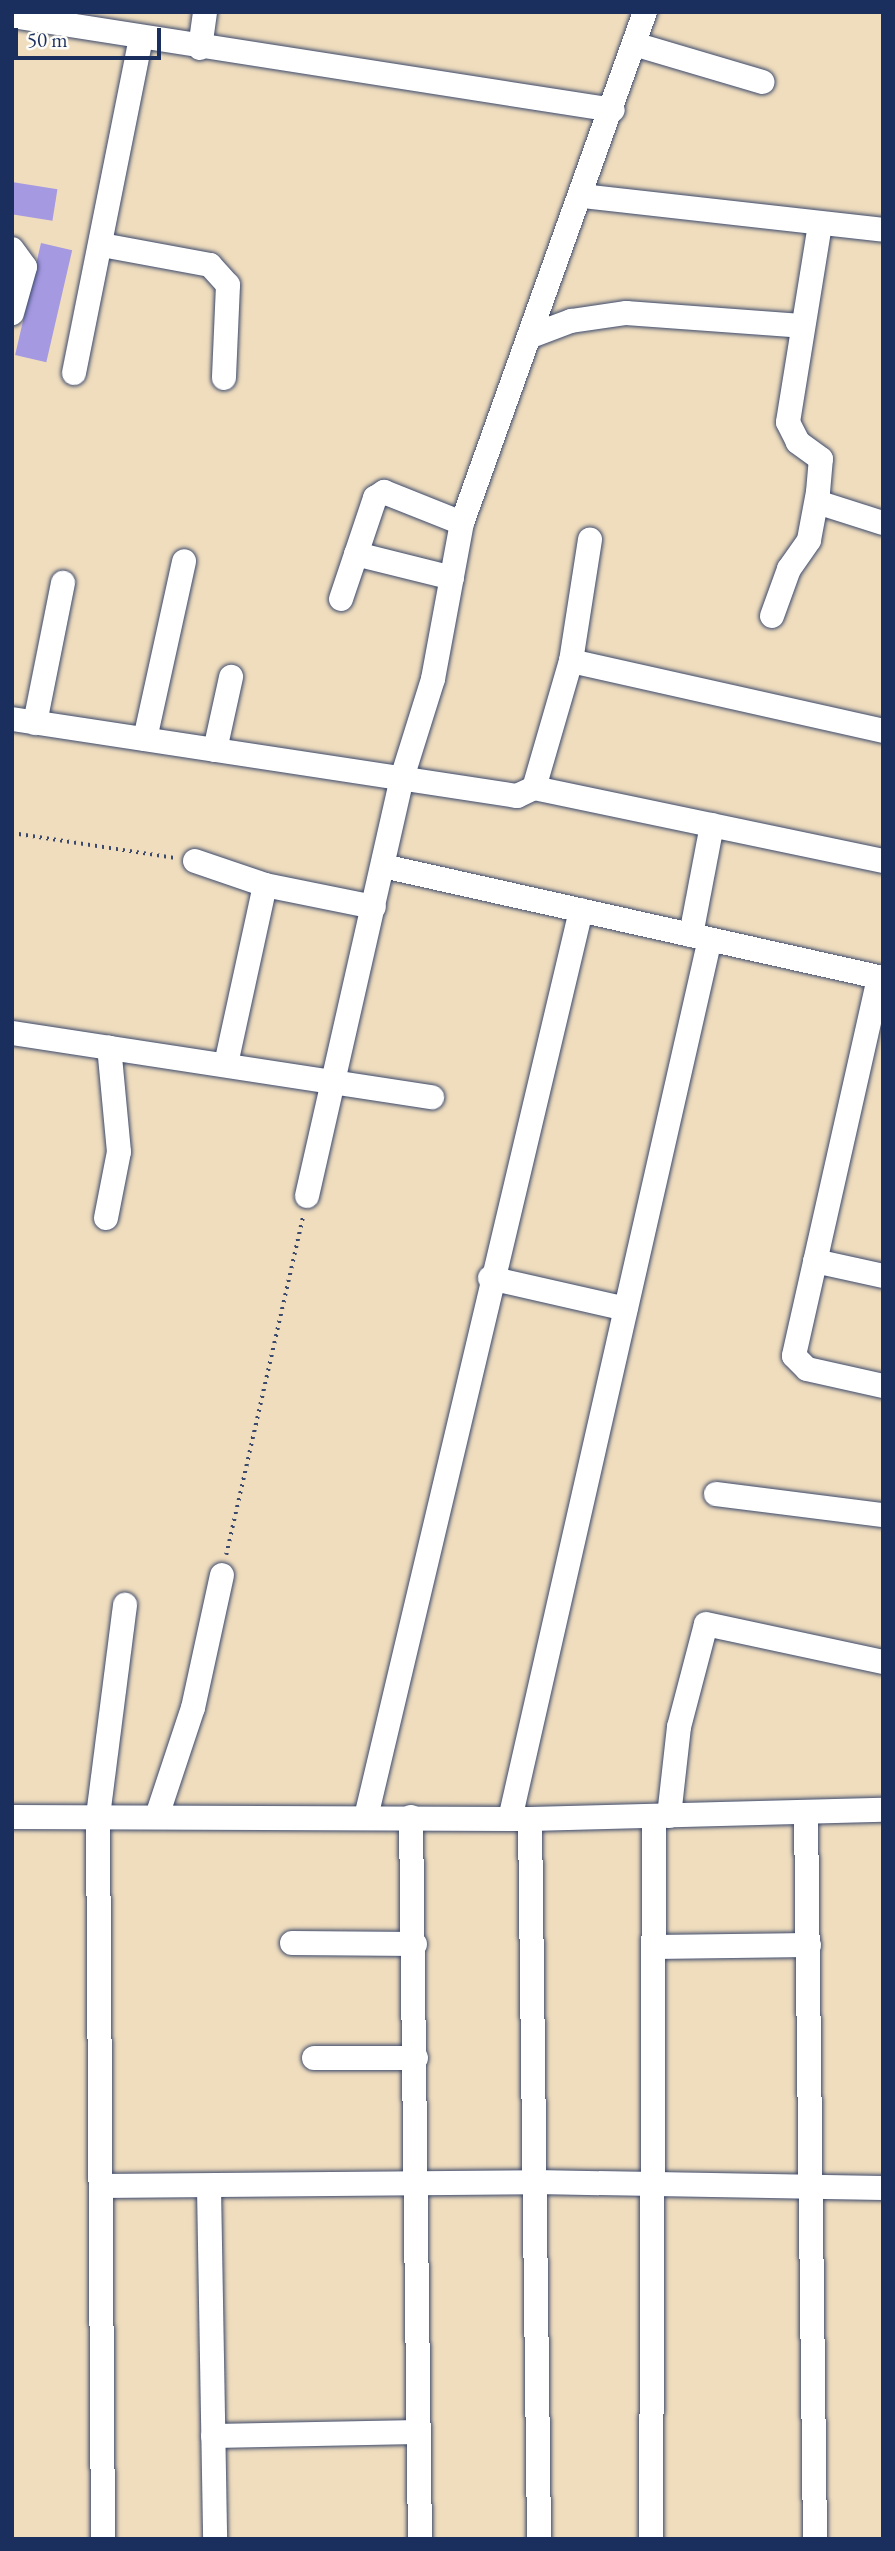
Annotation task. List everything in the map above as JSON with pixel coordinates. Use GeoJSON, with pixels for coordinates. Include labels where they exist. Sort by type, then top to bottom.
{"type":"FeatureCollection","features":[{"type":"Feature","properties":{"kind":"street"},"geometry":{"type":"LineString","coordinates":[[200,48],[205,12]]}},
{"type":"Feature","properties":{"kind":"street"},"geometry":{"type":"LineString","coordinates":[[307,1196],[402,778],[433,679],[462,523],[614,110],[645,12]]}},
{"type":"Feature","properties":{"kind":"street"},"geometry":{"type":"LineString","coordinates":[[12,16],[82,20],[141,39],[614,110]]}},
{"type":"Feature","properties":{"kind":"street"},"geometry":{"type":"LineString","coordinates":[[74,373],[102,245],[141,39]]}},
{"type":"Feature","properties":{"kind":"street"},"geometry":{"type":"LineString","coordinates":[[634,44],[762,82]]}},
{"type":"Feature","properties":{"kind":"street"},"geometry":{"type":"LineString","coordinates":[[582,196],[883,230]]}},
{"type":"Feature","properties":{"kind":"street"},"geometry":{"type":"LineString","coordinates":[[772,616],[789,569],[809,540],[817,502],[821,459],[798,442],[788,422],[820,224]]}},
{"type":"Feature","properties":{"kind":"street"},"geometry":{"type":"LineString","coordinates":[[102,245],[210,265],[228,285],[225,378]]}},
{"type":"Feature","properties":{"kind":"street"},"geometry":{"type":"LineString","coordinates":[[12,249],[25,267],[12,313]]}},
{"type":"Feature","properties":{"kind":"street"},"geometry":{"type":"LineString","coordinates":[[531,336],[571,321],[626,313],[802,326]]}},
{"type":"Feature","properties":{"kind":"street"},"geometry":{"type":"LineString","coordinates":[[341,599],[369,509],[384,492],[462,523]]}},
{"type":"Feature","properties":{"kind":"street"},"geometry":{"type":"LineString","coordinates":[[817,502],[883,523]]}},
{"type":"Feature","properties":{"kind":"street"},"geometry":{"type":"LineString","coordinates":[[534,788],[571,661],[590,539]]}},
{"type":"Feature","properties":{"kind":"street"},"geometry":{"type":"LineString","coordinates":[[356,554],[452,578]]}},
{"type":"Feature","properties":{"kind":"street"},"geometry":{"type":"LineString","coordinates":[[145,739],[184,561]]}},
{"type":"Feature","properties":{"kind":"street"},"geometry":{"type":"LineString","coordinates":[[63,583],[24,721],[402,778],[502,797],[534,788],[883,862]]}},
{"type":"Feature","properties":{"kind":"street"},"geometry":{"type":"LineString","coordinates":[[571,661],[883,731]]}},
{"type":"Feature","properties":{"kind":"street"},"geometry":{"type":"LineString","coordinates":[[215,750],[230,677]]}},
{"type":"Feature","properties":{"kind":"street"},"geometry":{"type":"LineString","coordinates":[[539,2539],[535,2182],[520,1819],[700,937],[712,825]]}},
{"type":"Feature","properties":{"kind":"street"},"geometry":{"type":"LineString","coordinates":[[195,861],[265,885],[374,907]]}},
{"type":"Feature","properties":{"kind":"street"},"geometry":{"type":"LineString","coordinates":[[383,866],[881,978],[794,1356],[798,1364],[883,1385]]}},
{"type":"Feature","properties":{"kind":"street"},"geometry":{"type":"LineString","coordinates":[[226,1064],[265,885]]}},
{"type":"Feature","properties":{"kind":"street"},"geometry":{"type":"LineString","coordinates":[[366,1817],[490,1278],[580,910]]}},
{"type":"Feature","properties":{"kind":"street"},"geometry":{"type":"LineString","coordinates":[[12,1033],[332,1079],[432,1097]]}},
{"type":"Feature","properties":{"kind":"street"},"geometry":{"type":"LineString","coordinates":[[106,1219],[119,1152],[109,1047]]}},
{"type":"Feature","properties":{"kind":"street"},"geometry":{"type":"LineString","coordinates":[[815,1261],[883,1276]]}},
{"type":"Feature","properties":{"kind":"street"},"geometry":{"type":"LineString","coordinates":[[490,1278],[626,1309]]}},
{"type":"Feature","properties":{"kind":"street"},"geometry":{"type":"LineString","coordinates":[[716,1494],[883,1515]]}},
{"type":"Feature","properties":{"kind":"street"},"geometry":{"type":"LineString","coordinates":[[158,1816],[193,1708],[222,1575]]}},
{"type":"Feature","properties":{"kind":"street"},"geometry":{"type":"LineString","coordinates":[[103,2539],[98,1816],[125,1605]]}},
{"type":"Feature","properties":{"kind":"street"},"geometry":{"type":"LineString","coordinates":[[651,2539],[654,1947],[661,1817],[679,1727],[706,1624],[883,1662]]}},
{"type":"Feature","properties":{"kind":"street"},"geometry":{"type":"LineString","coordinates":[[12,1817],[520,1819],[883,1810]]}},
{"type":"Feature","properties":{"kind":"street"},"geometry":{"type":"LineString","coordinates":[[806,1814],[814,2188],[815,2539]]}},
{"type":"Feature","properties":{"kind":"street"},"geometry":{"type":"LineString","coordinates":[[411,1817],[415,1944],[420,2539]]}},
{"type":"Feature","properties":{"kind":"street"},"geometry":{"type":"LineString","coordinates":[[292,1943],[415,1944]]}},
{"type":"Feature","properties":{"kind":"street"},"geometry":{"type":"LineString","coordinates":[[654,1947],[809,1945]]}},
{"type":"Feature","properties":{"kind":"street"},"geometry":{"type":"LineString","coordinates":[[314,2058],[416,2058]]}},
{"type":"Feature","properties":{"kind":"street"},"geometry":{"type":"LineString","coordinates":[[101,2186],[535,2182],[883,2188]]}},
{"type":"Feature","properties":{"kind":"street"},"geometry":{"type":"LineString","coordinates":[[209,2187],[215,2539]]}},
{"type":"Feature","properties":{"kind":"street"},"geometry":{"type":"LineString","coordinates":[[214,2436],[419,2432]]}},
{"type":"Feature","properties":{"kind":"path"},"geometry":{"type":"LineString","coordinates":[[12,833],[195,861]]}},
{"type":"Feature","properties":{"kind":"path"},"geometry":{"type":"LineString","coordinates":[[222,1575],[307,1196]]}},
{"type":"Feature","properties":{"kind":"building"},"geometry":{"type":"Polygon","coordinates":[[[12,182],[57,189],[52,221],[12,214],[12,182]]]}},
{"type":"Feature","properties":{"kind":"building"},"geometry":{"type":"Polygon","coordinates":[[[41,243],[72,250],[46,362],[15,355],[41,243]]]}}]}
